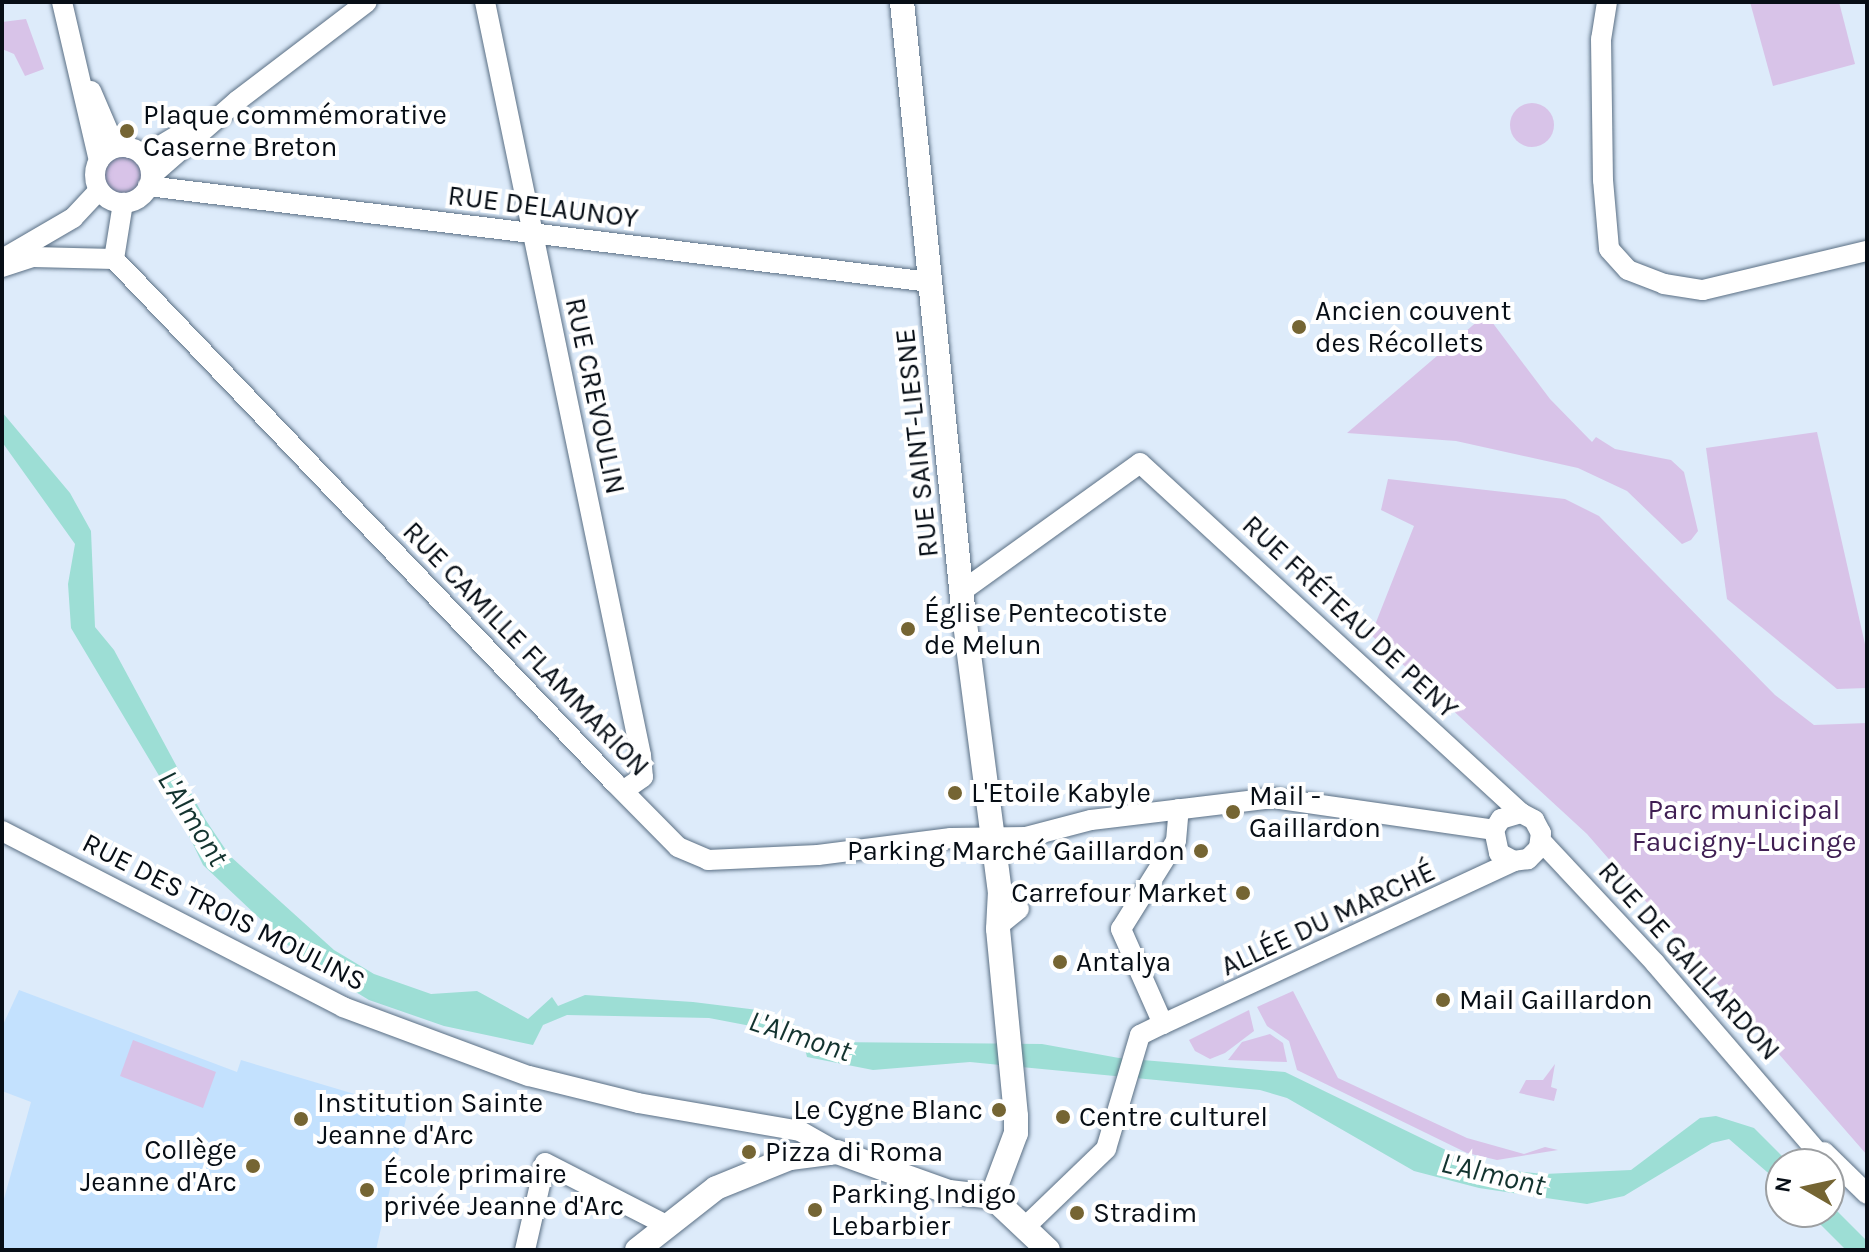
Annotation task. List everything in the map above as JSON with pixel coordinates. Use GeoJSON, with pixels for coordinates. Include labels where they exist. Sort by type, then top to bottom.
{"type":"FeatureCollection","features":[{"type":"Feature","properties":{"kind":"main road","name":"RUE SAINT-LIESNE"},"geometry":{"type":"LineString","coordinates":[[902,2],[962,591],[1000,891],[998,926],[1016,1133],[992,1197]]}},
{"type":"Feature","properties":{"kind":"main road"},"geometry":{"type":"LineString","coordinates":[[637,1250],[716,1188],[790,1158],[837,1152],[949,1192],[992,1197],[1048,1250]]}},
{"type":"Feature","properties":{"kind":"street"},"geometry":{"type":"LineString","coordinates":[[62,2],[99,161],[95,175],[99,190],[123,203],[138,199],[150,181],[237,101],[367,2]]}},
{"type":"Feature","properties":{"kind":"street","name":"RUE CREVOULIN"},"geometry":{"type":"LineString","coordinates":[[485,2],[641,755],[643,777],[623,791]]}},
{"type":"Feature","properties":{"kind":"street"},"geometry":{"type":"LineString","coordinates":[[1607,2],[1601,39],[1603,180],[1609,249],[1628,270],[1664,284],[1703,290],[1867,251]]}},
{"type":"Feature","properties":{"kind":"street"},"geometry":{"type":"LineString","coordinates":[[77,62],[109,133],[136,152],[150,181]]}},
{"type":"Feature","properties":{"kind":"street"},"geometry":{"type":"LineString","coordinates":[[99,161],[112,149],[136,152],[237,101]]}},
{"type":"Feature","properties":{"kind":"street","name":"RUE DELAUNOY"},"geometry":{"type":"LineString","coordinates":[[150,181],[532,234],[930,282]]}},
{"type":"Feature","properties":{"kind":"street"},"geometry":{"type":"LineString","coordinates":[[2,260],[73,218],[99,190]]}},
{"type":"Feature","properties":{"kind":"street"},"geometry":{"type":"LineString","coordinates":[[2,267],[33,257],[114,259],[123,203]]}},
{"type":"Feature","properties":{"kind":"street","name":"RUE CAMILLE FLAMMARION"},"geometry":{"type":"LineString","coordinates":[[114,259],[678,847],[708,860],[992,838]]}},
{"type":"Feature","properties":{"kind":"street","name":"RUE FRÉTEAU DE PENY"},"geometry":{"type":"LineString","coordinates":[[962,591],[1140,463],[1241,552],[1521,813]]}},
{"type":"Feature","properties":{"kind":"street"},"geometry":{"type":"LineString","coordinates":[[992,838],[1055,832],[1091,820],[1179,817],[1273,798],[1494,830]]}},
{"type":"Feature","properties":{"kind":"street"},"geometry":{"type":"LineString","coordinates":[[1521,813],[1539,826],[1541,841],[1528,859],[1514,861],[1499,853],[1494,830],[1501,819],[1521,813]]}},
{"type":"Feature","properties":{"kind":"street"},"geometry":{"type":"LineString","coordinates":[[1163,1024],[1121,929],[1179,817]]}},
{"type":"Feature","properties":{"kind":"street","name":"RUE DES TROIS MOULINS"},"geometry":{"type":"LineString","coordinates":[[2,831],[343,1007],[529,1076],[638,1103],[800,1131],[837,1152]]}},
{"type":"Feature","properties":{"kind":"street","name":"RUE DE GAILLARDON"},"geometry":{"type":"LineString","coordinates":[[1541,841],[1864,1202]]}},
{"type":"Feature","properties":{"kind":"street","name":"ALLÉE DU MARCHÉ"},"geometry":{"type":"LineString","coordinates":[[1024,1228],[1106,1149],[1140,1035],[1514,861]]}},
{"type":"Feature","properties":{"kind":"street"},"geometry":{"type":"LineString","coordinates":[[998,926],[1019,909]]}},
{"type":"Feature","properties":{"kind":"street","name":"RUE DE GAILLARDON"},"geometry":{"type":"LineString","coordinates":[[1792,1121],[1814,1148]]}},
{"type":"Feature","properties":{"kind":"street"},"geometry":{"type":"LineString","coordinates":[[525,1250],[545,1163],[668,1226]]}},
{"type":"Feature","properties":{"kind":"street","name":"RUE DE GAILLARDON"},"geometry":{"type":"LineString","coordinates":[[1845,1182],[1864,1202]]}},
{"type":"Feature","properties":{"kind":"shaded area"},"geometry":{"type":"Polygon","coordinates":[[[19,990],[237,1072],[241,1060],[408,1110],[376,1250],[2,1250],[2,1206],[31,1102],[2,1091],[2,1027],[19,990]]]}},
{"type":"Feature","properties":{"kind":"green space"},"geometry":{"type":"Polygon","coordinates":[[[1750,2],[1839,2],[1855,64],[1773,86],[1750,2]]]}},
{"type":"Feature","properties":{"kind":"green space"},"geometry":{"type":"Polygon","coordinates":[[[26,19],[44,69],[25,76],[14,54],[2,49],[2,22],[26,19]]]}},
{"type":"Feature","properties":{"kind":"green space"},"geometry":{"type":"Polygon","coordinates":[[[1532,103],[1548,109],[1554,125],[1548,141],[1532,147],[1516,141],[1510,125],[1516,109],[1532,103]]]}},
{"type":"Feature","properties":{"kind":"green space"},"geometry":{"type":"Polygon","coordinates":[[[123,157],[136,163],[142,176],[136,189],[123,195],[110,189],[104,176],[110,163],[123,157]]]}},
{"type":"Feature","properties":{"kind":"green space"},"geometry":{"type":"Polygon","coordinates":[[[1486,314],[1550,399],[1592,442],[1596,437],[1615,449],[1671,460],[1684,472],[1698,531],[1691,540],[1682,544],[1627,491],[1578,468],[1456,441],[1347,433],[1486,314]]]}},
{"type":"Feature","properties":{"kind":"green space"},"geometry":{"type":"Polygon","coordinates":[[[1817,432],[1867,653],[1867,688],[1837,689],[1727,599],[1706,448],[1817,432]]]}},
{"type":"Feature","properties":{"kind":"green space","name":"Parc municipal Faucigny-Lucinge"},"geometry":{"type":"Polygon","coordinates":[[[1388,479],[1565,499],[1599,516],[1775,695],[1814,725],[1867,723],[1867,1155],[1587,834],[1371,635],[1414,526],[1381,510],[1388,479]]]}},
{"type":"Feature","properties":{"kind":"green space"},"geometry":{"type":"Polygon","coordinates":[[[1293,991],[1338,1078],[1467,1138],[1524,1154],[1545,1147],[1558,1150],[1497,1160],[1467,1153],[1297,1070],[1289,1041],[1267,1026],[1257,1007],[1293,991]]]}},
{"type":"Feature","properties":{"kind":"green space"},"geometry":{"type":"Polygon","coordinates":[[[1249,1010],[1254,1031],[1225,1053],[1210,1059],[1195,1051],[1189,1040],[1249,1010]]]}},
{"type":"Feature","properties":{"kind":"green space"},"geometry":{"type":"Polygon","coordinates":[[[1270,1034],[1283,1043],[1287,1062],[1228,1060],[1242,1042],[1270,1034]]]}},
{"type":"Feature","properties":{"kind":"green space"},"geometry":{"type":"Polygon","coordinates":[[[133,1040],[216,1072],[203,1108],[120,1076],[133,1040]]]}},
{"type":"Feature","properties":{"kind":"green space"},"geometry":{"type":"Polygon","coordinates":[[[1555,1064],[1551,1087],[1557,1089],[1554,1101],[1519,1093],[1526,1080],[1543,1080],[1555,1064]]]}},
{"type":"Feature","properties":{"kind":"water","name":"L'Almont"},"geometry":{"type":"Polygon","coordinates":[[[2,412],[70,493],[91,531],[95,627],[114,650],[205,819],[230,856],[334,950],[374,974],[431,994],[477,991],[528,1019],[552,997],[558,1006],[585,995],[693,1002],[766,1011],[830,1042],[1042,1044],[1119,1058],[1285,1072],[1483,1168],[1544,1174],[1631,1170],[1700,1118],[1716,1116],[1754,1128],[1774,1148],[1765,1148],[1765,1170],[1729,1139],[1712,1143],[1624,1196],[1587,1204],[1479,1188],[1414,1171],[1287,1098],[1260,1090],[970,1062],[873,1070],[807,1057],[805,1049],[782,1032],[709,1018],[567,1015],[543,1025],[533,1045],[444,1026],[369,1000],[306,962],[203,865],[164,784],[71,628],[68,584],[75,544],[2,442],[2,412]]]}},
{"type":"Feature","properties":{"kind":"water"},"geometry":{"type":"Polygon","coordinates":[[[1845,1219],[1867,1241],[1867,1250],[1846,1250],[1824,1228],[1845,1228],[1845,1219]]]}},
{"type":"Feature","properties":{"kind":"place","name":"Plaque commémorative Caserne Breton"},"geometry":{"type":"Point","coordinates":[127,131]}},
{"type":"Feature","properties":{"kind":"place","name":"Ancien couvent des Récollets"},"geometry":{"type":"Point","coordinates":[1299,327]}},
{"type":"Feature","properties":{"kind":"place","name":"Église Pentecotiste de Melun"},"geometry":{"type":"Point","coordinates":[908,629]}},
{"type":"Feature","properties":{"kind":"place","name":"L'Etoile Kabyle"},"geometry":{"type":"Point","coordinates":[955,793]}},
{"type":"Feature","properties":{"kind":"place","name":"Mail - Gaillardon"},"geometry":{"type":"Point","coordinates":[1233,812]}},
{"type":"Feature","properties":{"kind":"place","name":"Parking Marché Gaillardon"},"geometry":{"type":"Point","coordinates":[1201,851]}},
{"type":"Feature","properties":{"kind":"place","name":"Carrefour Market"},"geometry":{"type":"Point","coordinates":[1243,893]}},
{"type":"Feature","properties":{"kind":"place","name":"Antalya"},"geometry":{"type":"Point","coordinates":[1060,962]}},
{"type":"Feature","properties":{"kind":"place","name":"Mail Gaillardon"},"geometry":{"type":"Point","coordinates":[1443,1000]}},
{"type":"Feature","properties":{"kind":"place","name":"Le Cygne Blanc"},"geometry":{"type":"Point","coordinates":[999,1110]}},
{"type":"Feature","properties":{"kind":"place","name":"Centre culturel"},"geometry":{"type":"Point","coordinates":[1063,1117]}},
{"type":"Feature","properties":{"kind":"place","name":"Institution Sainte Jeanne d'Arc"},"geometry":{"type":"Point","coordinates":[301,1119]}},
{"type":"Feature","properties":{"kind":"place","name":"Pizza di Roma"},"geometry":{"type":"Point","coordinates":[749,1152]}},
{"type":"Feature","properties":{"kind":"place","name":"Collège Jeanne d'Arc"},"geometry":{"type":"Point","coordinates":[253,1166]}},
{"type":"Feature","properties":{"kind":"place","name":"École primaire privée Jeanne d'Arc"},"geometry":{"type":"Point","coordinates":[367,1190]}},
{"type":"Feature","properties":{"kind":"place","name":"Parking Indigo Lebarbier"},"geometry":{"type":"Point","coordinates":[815,1210]}},
{"type":"Feature","properties":{"kind":"place","name":"Stradim"},"geometry":{"type":"Point","coordinates":[1077,1213]}}]}
